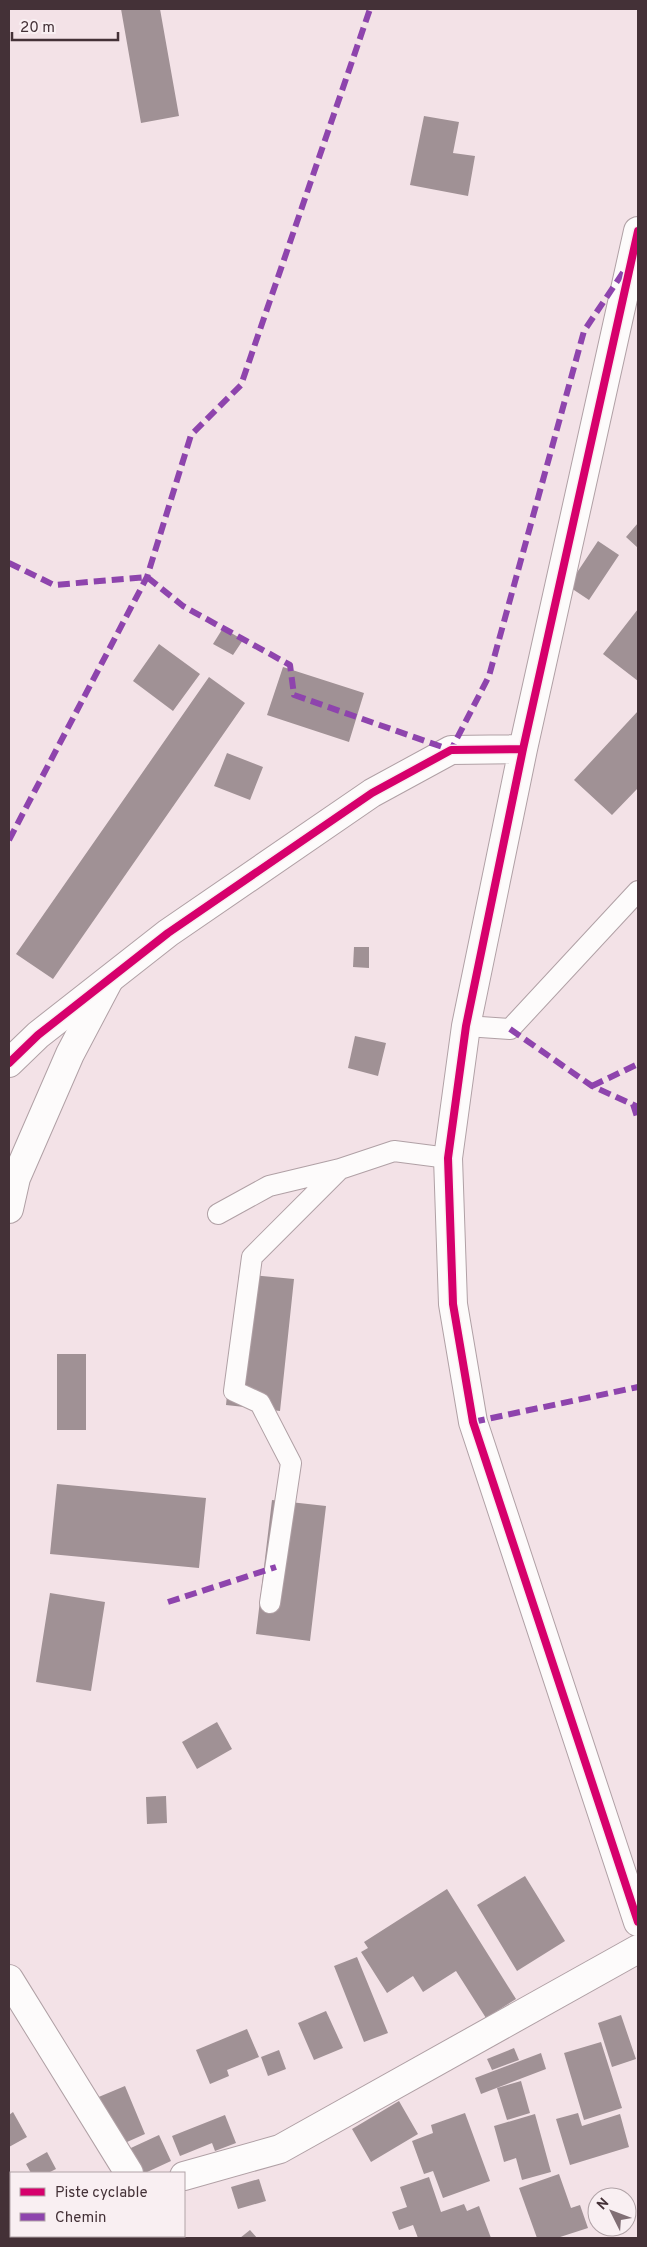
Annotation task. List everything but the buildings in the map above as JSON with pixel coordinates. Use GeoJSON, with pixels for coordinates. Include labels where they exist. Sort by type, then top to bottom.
{"type":"FeatureCollection","features":[{"type":"Feature","properties":{"kind":"street"},"geometry":{"type":"LineString","coordinates":[[638,230],[523,749],[466,1026],[448,1158],[453,1304],[473,1422],[638,1922]]}},
{"type":"Feature","properties":{"kind":"street"},"geometry":{"type":"LineString","coordinates":[[9,1063],[38,1035],[168,933],[372,793],[451,750],[523,749]]}},
{"type":"Feature","properties":{"kind":"street"},"geometry":{"type":"LineString","coordinates":[[9,1209],[16,1178],[70,1054],[109,980]]}},
{"type":"Feature","properties":{"kind":"street"},"geometry":{"type":"LineString","coordinates":[[185,2176],[280,2149],[638,1949]]}},
{"type":"Feature","properties":{"kind":"street"},"geometry":{"type":"LineString","coordinates":[[9,1979],[128,2172]]}},
{"type":"Feature","properties":{"kind":"lane"},"geometry":{"type":"LineString","coordinates":[[466,1026],[510,1030],[638,890]]}},
{"type":"Feature","properties":{"kind":"lane"},"geometry":{"type":"LineString","coordinates":[[218,1214],[269,1186],[340,1169],[394,1151],[448,1158]]}},
{"type":"Feature","properties":{"kind":"lane"},"geometry":{"type":"LineString","coordinates":[[270,1604],[291,1463],[260,1404],[234,1391],[252,1257],[340,1169]]}},
{"type":"Feature","properties":{"kind":"marked path"},"geometry":{"type":"LineString","coordinates":[[9,840],[147,577],[191,435],[241,385],[370,9]]}},
{"type":"Feature","properties":{"kind":"marked path"},"geometry":{"type":"LineString","coordinates":[[9,563],[54,585],[147,577],[183,606],[290,665],[294,695],[451,750],[489,676],[584,331],[626,268]]}},
{"type":"Feature","properties":{"kind":"marked path"},"geometry":{"type":"LineString","coordinates":[[510,1029],[592,1086],[638,1107]]}},
{"type":"Feature","properties":{"kind":"marked path"},"geometry":{"type":"LineString","coordinates":[[592,1086],[638,1064]]}},
{"type":"Feature","properties":{"kind":"marked path"},"geometry":{"type":"LineString","coordinates":[[633,1104],[638,1120]]}},
{"type":"Feature","properties":{"kind":"marked path"},"geometry":{"type":"LineString","coordinates":[[473,1422],[638,1387]]}},
{"type":"Feature","properties":{"kind":"marked path"},"geometry":{"type":"LineString","coordinates":[[168,1602],[276,1567]]}},
{"type":"Feature","properties":{"kind":"cycle path"},"geometry":{"type":"LineString","coordinates":[[638,231],[523,749],[466,1026],[448,1158],[453,1304],[473,1422],[638,1922]]}},
{"type":"Feature","properties":{"kind":"cycle path"},"geometry":{"type":"LineString","coordinates":[[9,1063],[38,1035],[168,933],[372,793],[451,750],[523,749]]}}]}
